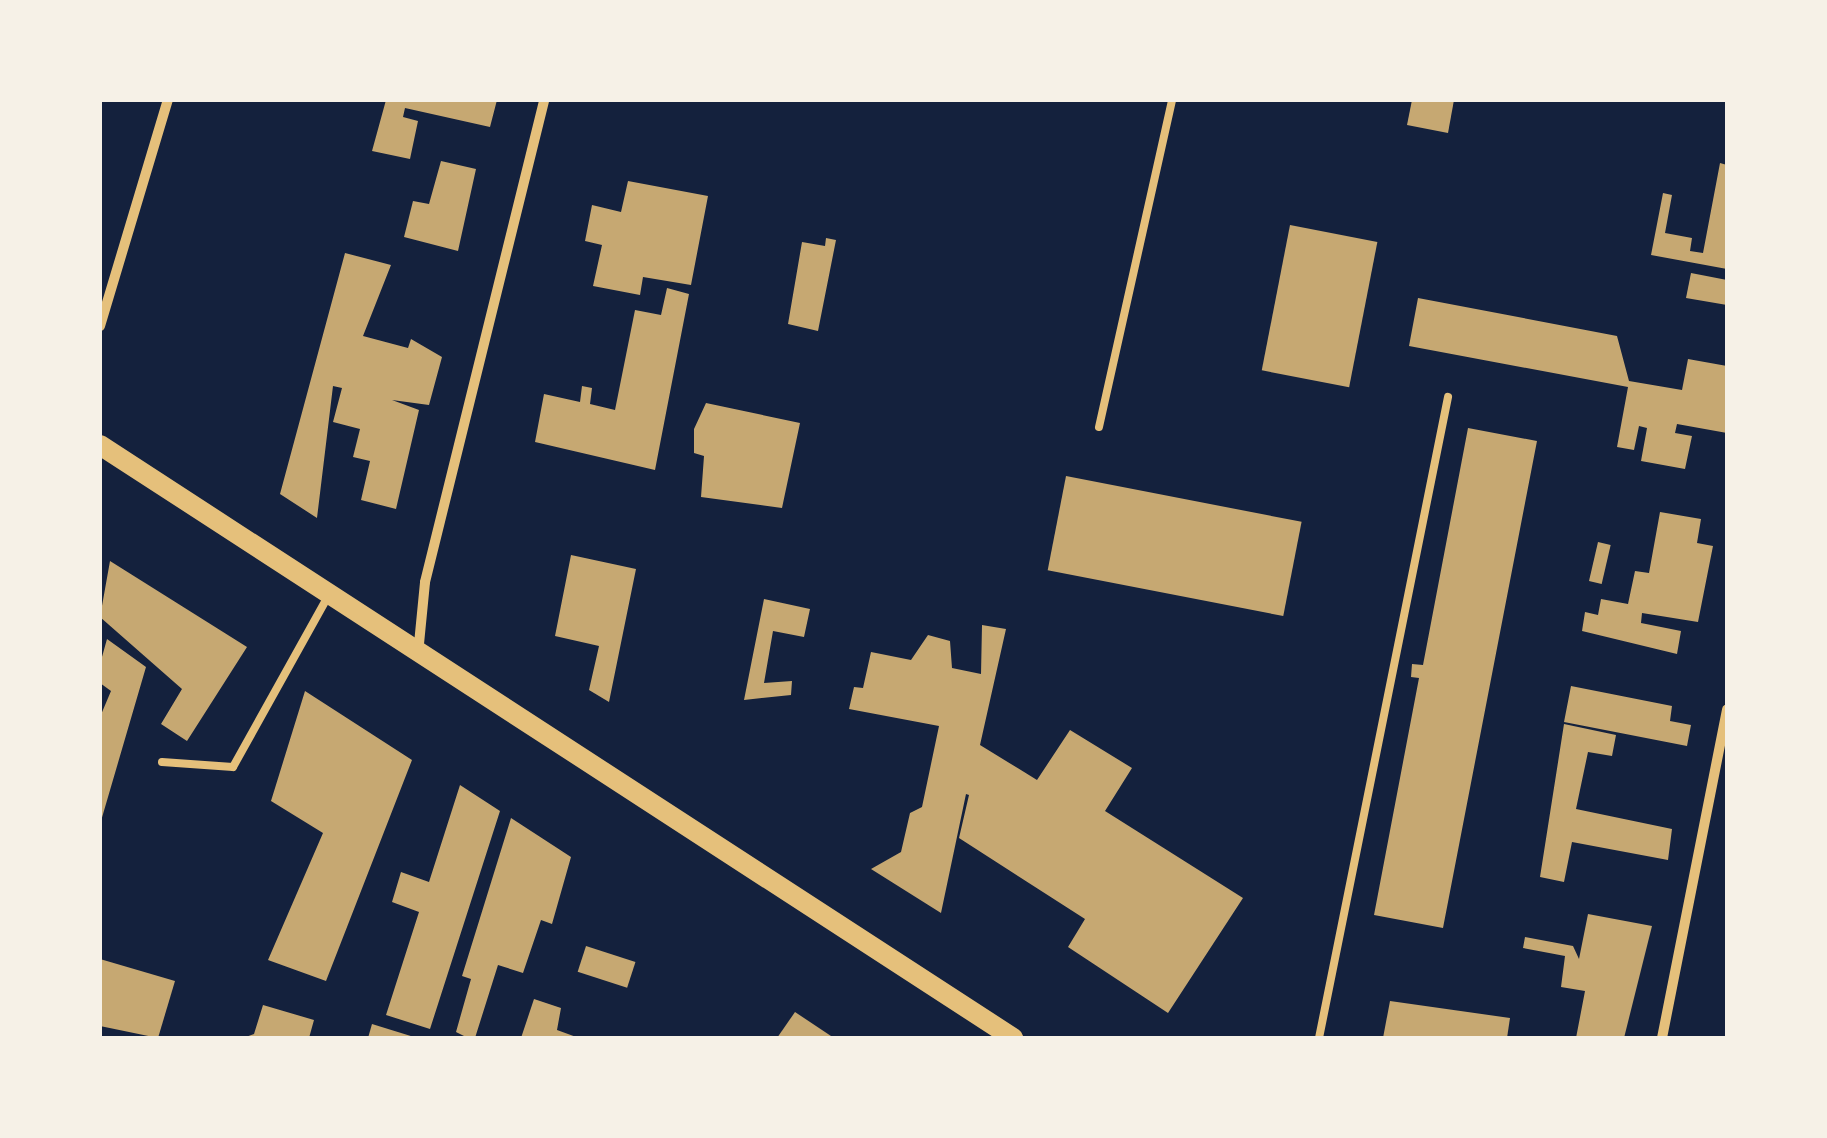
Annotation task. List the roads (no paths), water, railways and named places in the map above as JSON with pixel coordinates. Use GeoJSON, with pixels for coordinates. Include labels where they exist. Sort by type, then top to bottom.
{"type":"FeatureCollection","features":[{"type":"Feature","properties":{"kind":"main road"},"geometry":{"type":"LineString","coordinates":[[100,445],[418,656],[1013,1038]]}},
{"type":"Feature","properties":{"kind":"street"},"geometry":{"type":"LineString","coordinates":[[100,326],[168,100]]}},
{"type":"Feature","properties":{"kind":"street"},"geometry":{"type":"LineString","coordinates":[[418,656],[426,582],[544,100]]}},
{"type":"Feature","properties":{"kind":"street"},"geometry":{"type":"LineString","coordinates":[[1662,1038],[1727,709]]}},
{"type":"Feature","properties":{"kind":"lane"},"geometry":{"type":"LineString","coordinates":[[1099,428],[1172,100]]}},
{"type":"Feature","properties":{"kind":"lane"},"geometry":{"type":"LineString","coordinates":[[1319,1038],[1448,397]]}},
{"type":"Feature","properties":{"kind":"lane"},"geometry":{"type":"LineString","coordinates":[[162,762],[233,767],[328,596]]}}]}
